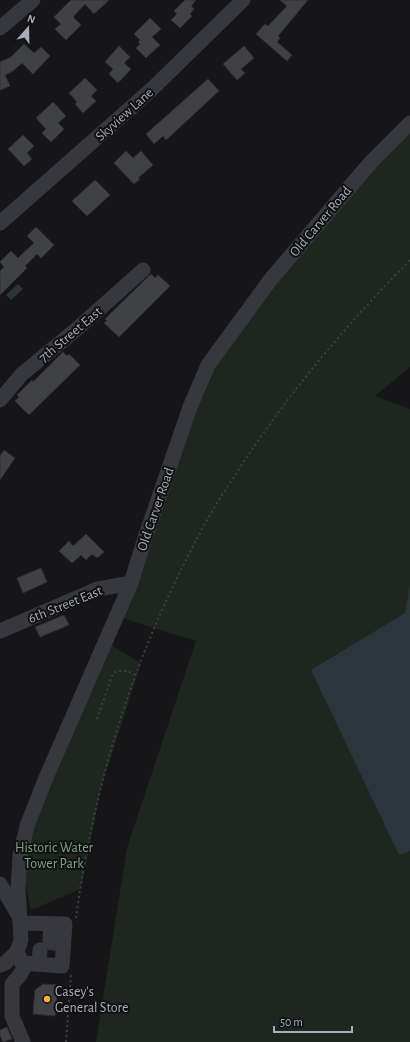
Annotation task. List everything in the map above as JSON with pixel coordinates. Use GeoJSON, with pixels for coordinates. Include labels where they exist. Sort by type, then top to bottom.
{"type":"FeatureCollection","features":[{"type":"Feature","properties":{"kind":"street"},"geometry":{"type":"LineString","coordinates":[[0,28],[33,0]]}},
{"type":"Feature","properties":{"kind":"street","name":"Skyview Lane"},"geometry":{"type":"LineString","coordinates":[[0,223],[151,90],[243,0]]}},
{"type":"Feature","properties":{"kind":"street","name":"Old Carver Road"},"geometry":{"type":"LineString","coordinates":[[23,1042],[12,1016],[12,984],[24,968],[19,958],[21,940],[18,889],[20,862],[27,826],[45,780],[131,583],[190,407],[208,365],[271,279],[372,161],[410,123]]}},
{"type":"Feature","properties":{"kind":"street","name":"7th Street East"},"geometry":{"type":"LineString","coordinates":[[0,400],[22,374],[78,328],[143,270]]}},
{"type":"Feature","properties":{"kind":"street","name":"6th Street East"},"geometry":{"type":"LineString","coordinates":[[0,631],[98,589],[131,583]]}},
{"type":"Feature","properties":{"kind":"street"},"geometry":{"type":"LineString","coordinates":[[0,884],[20,920],[46,924],[65,924],[62,966],[44,951]]}},
{"type":"Feature","properties":{"kind":"street"},"geometry":{"type":"LineString","coordinates":[[44,951],[46,924]]}},
{"type":"Feature","properties":{"kind":"street"},"geometry":{"type":"LineString","coordinates":[[0,966],[19,958],[44,951]]}},
{"type":"Feature","properties":{"kind":"path"},"geometry":{"type":"LineString","coordinates":[[76,921],[82,874],[92,822],[123,709],[164,606],[201,532],[229,483],[277,414],[321,357],[376,294],[410,260]]}},
{"type":"Feature","properties":{"kind":"path"},"geometry":{"type":"LineString","coordinates":[[97,719],[113,673],[118,670],[136,675]]}},
{"type":"Feature","properties":{"kind":"path"},"geometry":{"type":"LineString","coordinates":[[66,1042],[72,968]]}},
{"type":"Feature","properties":{"kind":"green space"},"geometry":{"type":"Polygon","coordinates":[[[410,124],[410,367],[375,396],[410,409],[410,1042],[96,1042],[127,848],[196,641],[116,616],[208,365],[410,124]]]}},
{"type":"Feature","properties":{"kind":"green space","name":"Historic Water Tower Park"},"geometry":{"type":"Polygon","coordinates":[[[106,642],[141,663],[101,788],[81,889],[31,910],[20,856],[106,642]]]}},
{"type":"Feature","properties":{"kind":"shaded area"},"geometry":{"type":"Polygon","coordinates":[[[18,284],[23,289],[11,300],[6,295],[18,284]]]}},
{"type":"Feature","properties":{"kind":"shaded area"},"geometry":{"type":"Polygon","coordinates":[[[410,585],[410,851],[399,855],[311,670],[405,613],[410,585]]]}},
{"type":"Feature","properties":{"kind":"building"},"geometry":{"type":"Polygon","coordinates":[[[71,0],[109,0],[94,14],[85,4],[73,17],[81,25],[66,40],[55,29],[61,24],[54,17],[71,0]]]}},
{"type":"Feature","properties":{"kind":"building"},"geometry":{"type":"Polygon","coordinates":[[[185,0],[196,0],[191,6],[194,9],[190,14],[192,16],[180,28],[171,20],[177,14],[174,11],[185,0]]]}},
{"type":"Feature","properties":{"kind":"building"},"geometry":{"type":"Polygon","coordinates":[[[280,0],[308,0],[278,36],[280,38],[277,42],[292,55],[287,61],[256,34],[265,24],[268,26],[287,6],[280,0]]]}},
{"type":"Feature","properties":{"kind":"building"},"geometry":{"type":"Polygon","coordinates":[[[150,18],[161,29],[152,37],[160,45],[146,58],[136,48],[140,44],[138,42],[140,40],[134,34],[150,18]]]}},
{"type":"Feature","properties":{"kind":"building"},"geometry":{"type":"Polygon","coordinates":[[[24,44],[34,53],[41,47],[50,56],[33,74],[22,63],[13,71],[5,75],[10,86],[0,90],[0,62],[11,57],[24,44]]]}},
{"type":"Feature","properties":{"kind":"building"},"geometry":{"type":"Polygon","coordinates":[[[119,46],[130,57],[124,63],[131,69],[118,83],[109,74],[113,69],[105,62],[119,46]]]}},
{"type":"Feature","properties":{"kind":"building"},"geometry":{"type":"Polygon","coordinates":[[[244,46],[254,58],[241,69],[245,73],[237,80],[223,64],[244,46]]]}},
{"type":"Feature","properties":{"kind":"building"},"geometry":{"type":"Polygon","coordinates":[[[85,78],[97,90],[91,96],[96,101],[83,113],[75,104],[77,102],[69,93],[85,78]]]}},
{"type":"Feature","properties":{"kind":"building"},"geometry":{"type":"Polygon","coordinates":[[[208,79],[219,91],[166,140],[163,136],[154,144],[146,134],[208,79]]]}},
{"type":"Feature","properties":{"kind":"building"},"geometry":{"type":"Polygon","coordinates":[[[53,102],[66,116],[58,123],[64,129],[51,142],[42,133],[46,129],[36,118],[53,102]]]}},
{"type":"Feature","properties":{"kind":"building"},"geometry":{"type":"Polygon","coordinates":[[[23,135],[34,146],[27,153],[32,159],[24,166],[8,149],[23,135]]]}},
{"type":"Feature","properties":{"kind":"building"},"geometry":{"type":"Polygon","coordinates":[[[126,151],[133,158],[141,151],[153,165],[138,178],[140,179],[134,184],[114,163],[126,151]]]}},
{"type":"Feature","properties":{"kind":"building"},"geometry":{"type":"Polygon","coordinates":[[[95,180],[110,195],[87,216],[72,201],[95,180]]]}},
{"type":"Feature","properties":{"kind":"building"},"geometry":{"type":"Polygon","coordinates":[[[36,227],[54,245],[41,258],[37,254],[25,266],[27,268],[0,295],[0,271],[4,267],[0,262],[11,251],[18,258],[34,243],[27,236],[36,227]]]}},
{"type":"Feature","properties":{"kind":"building"},"geometry":{"type":"Polygon","coordinates":[[[151,274],[155,278],[158,275],[170,286],[119,337],[104,323],[107,321],[105,319],[151,274]]]}},
{"type":"Feature","properties":{"kind":"building"},"geometry":{"type":"Polygon","coordinates":[[[63,352],[67,356],[69,354],[80,365],[29,415],[15,401],[19,397],[17,395],[32,380],[33,382],[63,352]]]}},
{"type":"Feature","properties":{"kind":"building"},"geometry":{"type":"Polygon","coordinates":[[[4,450],[15,458],[0,480],[0,456],[4,450]]]}},
{"type":"Feature","properties":{"kind":"building"},"geometry":{"type":"Polygon","coordinates":[[[86,534],[104,552],[97,558],[92,554],[86,560],[81,555],[72,563],[59,551],[69,541],[73,546],[86,534]]]}},
{"type":"Feature","properties":{"kind":"building"},"geometry":{"type":"Polygon","coordinates":[[[41,568],[47,582],[23,593],[17,578],[41,568]]]}},
{"type":"Feature","properties":{"kind":"building"},"geometry":{"type":"Polygon","coordinates":[[[64,615],[69,625],[40,637],[35,627],[64,615]]]}},
{"type":"Feature","properties":{"kind":"building"},"geometry":{"type":"Polygon","coordinates":[[[43,984],[58,985],[55,1016],[33,1014],[35,990],[43,984]]]}},
{"type":"Feature","properties":{"kind":"building"},"geometry":{"type":"Polygon","coordinates":[[[7,1027],[12,1039],[3,1042],[0,1036],[0,1030],[7,1027]]]}},
{"type":"Feature","properties":{"kind":"tunnel"},"geometry":{"type":"LineString","coordinates":[[49,950],[50,940]]}},
{"type":"Feature","properties":{"kind":"place","name":"Casey's General Store"},"geometry":{"type":"Point","coordinates":[47,999]}}]}
